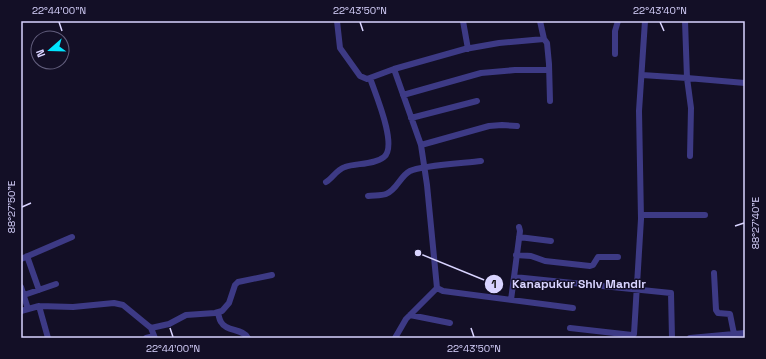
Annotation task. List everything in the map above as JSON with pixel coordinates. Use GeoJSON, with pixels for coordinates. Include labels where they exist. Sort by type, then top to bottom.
{"type":"FeatureCollection","features":[{"type":"Feature","properties":{"kind":"street"},"geometry":{"type":"LineString","coordinates":[[337,21],[339,42],[344,54],[360,76],[364,79],[394,69],[468,49],[500,43],[544,39]]}},
{"type":"Feature","properties":{"kind":"street"},"geometry":{"type":"LineString","coordinates":[[463,21],[468,49]]}},
{"type":"Feature","properties":{"kind":"street"},"geometry":{"type":"LineString","coordinates":[[540,21],[544,39],[547,43],[550,70],[550,101]]}},
{"type":"Feature","properties":{"kind":"street"},"geometry":{"type":"LineString","coordinates":[[615,54],[615,31],[618,21]]}},
{"type":"Feature","properties":{"kind":"street"},"geometry":{"type":"LineString","coordinates":[[570,328],[611,336],[634,334],[638,290],[641,215],[639,111],[645,21]]}},
{"type":"Feature","properties":{"kind":"street"},"geometry":{"type":"LineString","coordinates":[[684,21],[687,78],[691,108],[690,156]]}},
{"type":"Feature","properties":{"kind":"street"},"geometry":{"type":"LineString","coordinates":[[394,69],[421,145],[427,185],[438,288]]}},
{"type":"Feature","properties":{"kind":"street"},"geometry":{"type":"LineString","coordinates":[[403,95],[481,73],[515,70],[550,70]]}},
{"type":"Feature","properties":{"kind":"street"},"geometry":{"type":"LineString","coordinates":[[642,75],[745,83]]}},
{"type":"Feature","properties":{"kind":"street"},"geometry":{"type":"LineString","coordinates":[[326,182],[334,173],[345,167],[360,165],[384,158],[389,151],[388,131],[370,78]]}},
{"type":"Feature","properties":{"kind":"street"},"geometry":{"type":"LineString","coordinates":[[411,118],[477,101]]}},
{"type":"Feature","properties":{"kind":"street"},"geometry":{"type":"LineString","coordinates":[[421,145],[489,126],[517,126]]}},
{"type":"Feature","properties":{"kind":"street"},"geometry":{"type":"LineString","coordinates":[[368,196],[386,194],[393,189],[410,171],[481,161]]}},
{"type":"Feature","properties":{"kind":"street"},"geometry":{"type":"LineString","coordinates":[[641,215],[705,215]]}},
{"type":"Feature","properties":{"kind":"street"},"geometry":{"type":"LineString","coordinates":[[511,300],[519,228]]}},
{"type":"Feature","properties":{"kind":"street"},"geometry":{"type":"LineString","coordinates":[[39,290],[24,257],[72,237]]}},
{"type":"Feature","properties":{"kind":"street"},"geometry":{"type":"LineString","coordinates":[[519,237],[551,241]]}},
{"type":"Feature","properties":{"kind":"street"},"geometry":{"type":"LineString","coordinates":[[516,255],[531,256],[545,261],[590,266],[594,265],[598,257],[618,257]]}},
{"type":"Feature","properties":{"kind":"street"},"geometry":{"type":"LineString","coordinates":[[714,273],[716,310],[718,313],[730,314],[734,334]]}},
{"type":"Feature","properties":{"kind":"street"},"geometry":{"type":"LineString","coordinates":[[151,328],[169,324],[186,315],[218,313],[228,305],[235,285],[238,282],[272,275]]}},
{"type":"Feature","properties":{"kind":"street"},"geometry":{"type":"LineString","coordinates":[[514,277],[670,293],[672,338]]}},
{"type":"Feature","properties":{"kind":"street"},"geometry":{"type":"LineString","coordinates":[[24,295],[56,284]]}},
{"type":"Feature","properties":{"kind":"street"},"geometry":{"type":"LineString","coordinates":[[21,287],[28,309]]}},
{"type":"Feature","properties":{"kind":"street"},"geometry":{"type":"LineString","coordinates":[[438,288],[443,291],[573,308]]}},
{"type":"Feature","properties":{"kind":"street"},"geometry":{"type":"LineString","coordinates":[[395,338],[401,326],[410,315],[438,288]]}},
{"type":"Feature","properties":{"kind":"street"},"geometry":{"type":"LineString","coordinates":[[21,311],[39,306],[73,307],[114,303],[124,305],[151,328],[155,337],[146,338]]}},
{"type":"Feature","properties":{"kind":"street"},"geometry":{"type":"LineString","coordinates":[[39,306],[48,338]]}},
{"type":"Feature","properties":{"kind":"street"},"geometry":{"type":"LineString","coordinates":[[218,313],[222,324],[246,335],[248,338]]}},
{"type":"Feature","properties":{"kind":"street"},"geometry":{"type":"LineString","coordinates":[[410,315],[450,323]]}},
{"type":"Feature","properties":{"kind":"street"},"geometry":{"type":"LineString","coordinates":[[690,338],[745,333]]}},
{"type":"Feature","properties":{"kind":"place","name":"Kanapukur Shiv Mandir"},"geometry":{"type":"Point","coordinates":[418,253]}}]}
